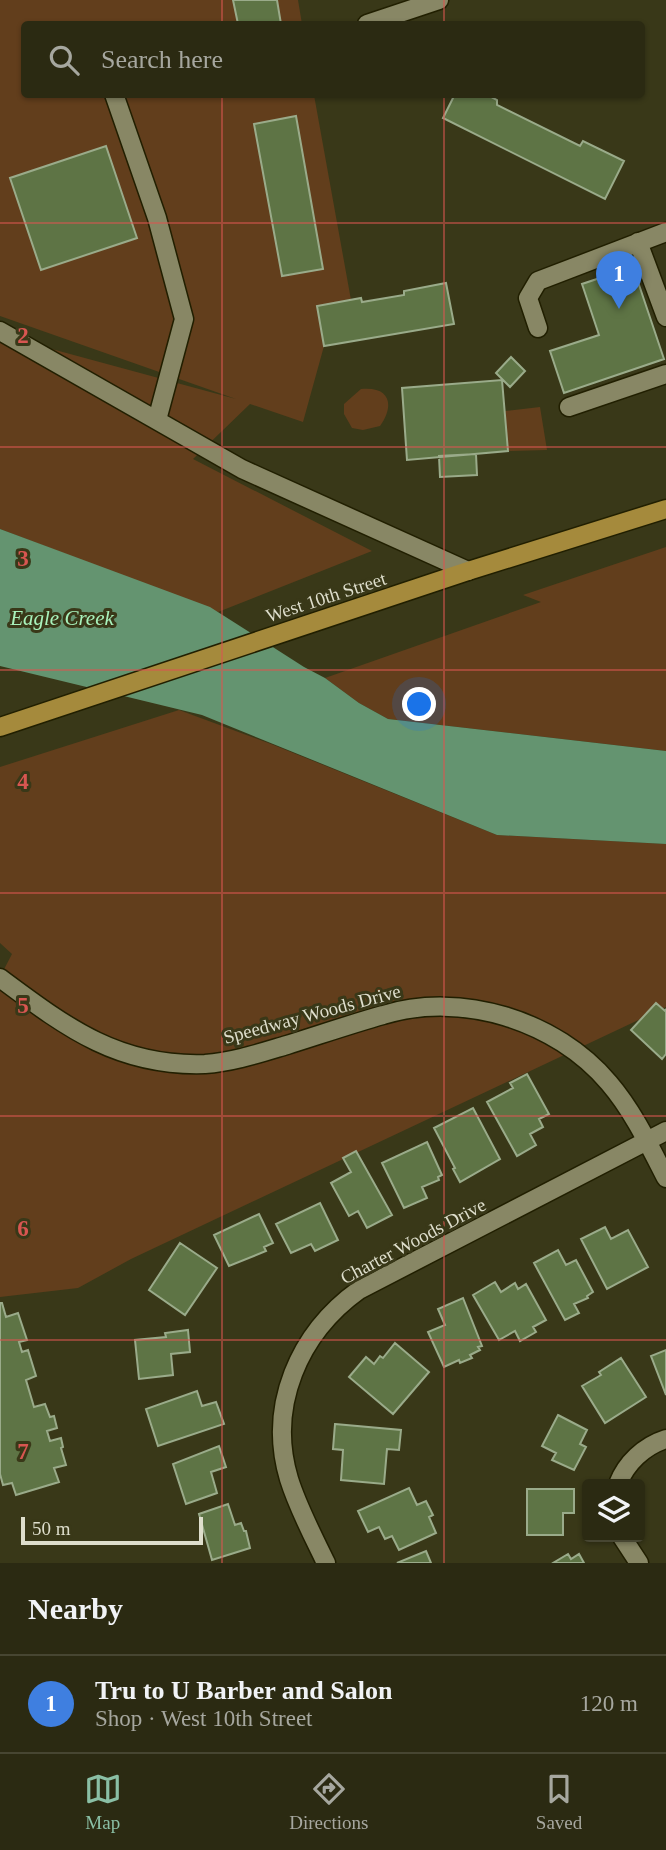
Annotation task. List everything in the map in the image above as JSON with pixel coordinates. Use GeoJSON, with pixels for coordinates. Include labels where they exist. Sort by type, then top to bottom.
{"type":"FeatureCollection","features":[{"type":"Feature","properties":{"kind":"main road","name":"West 10th Street"},"geometry":{"type":"LineString","coordinates":[[0,727],[468,571],[666,509]]}},
{"type":"Feature","properties":{"kind":"street"},"geometry":{"type":"LineString","coordinates":[[376,21],[439,0]]}},
{"type":"Feature","properties":{"kind":"street"},"geometry":{"type":"LineString","coordinates":[[115,98],[156,218],[184,319],[157,420]]}},
{"type":"Feature","properties":{"kind":"street"},"geometry":{"type":"LineString","coordinates":[[538,328],[528,298],[538,281],[666,232]]}},
{"type":"Feature","properties":{"kind":"street"},"geometry":{"type":"LineString","coordinates":[[638,242],[666,317]]}},
{"type":"Feature","properties":{"kind":"street"},"geometry":{"type":"LineString","coordinates":[[0,331],[242,469],[468,571]]}},
{"type":"Feature","properties":{"kind":"street"},"geometry":{"type":"LineString","coordinates":[[569,407],[666,374]]}},
{"type":"Feature","properties":{"kind":"street","name":"Speedway Woods Drive"},"geometry":{"type":"LineString","coordinates":[[0,978],[57,1020],[96,1043],[128,1054],[171,1062],[205,1063],[239,1059],[387,1013],[420,1007],[454,1007],[508,1017],[529,1024],[559,1040],[594,1067],[623,1101],[666,1178]]}},
{"type":"Feature","properties":{"kind":"street","name":"Charter Woods Drive"},"geometry":{"type":"LineString","coordinates":[[326,1563],[293,1490],[284,1457],[282,1434],[283,1411],[295,1368],[324,1320],[359,1290],[666,1131]]}},
{"type":"Feature","properties":{"kind":"street"},"geometry":{"type":"LineString","coordinates":[[620,1479],[636,1457],[657,1441],[666,1439]]}},
{"type":"Feature","properties":{"kind":"street"},"geometry":{"type":"LineString","coordinates":[[625,1542],[639,1563]]}},
{"type":"Feature","properties":{"kind":"shaded area"},"geometry":{"type":"Polygon","coordinates":[[[0,0],[298,0],[302,21],[21,21],[21,98],[315,98],[351,300],[324,346],[303,422],[250,404],[193,459],[372,551],[218,612],[0,529],[0,335],[236,399],[0,316],[0,0]]]}},
{"type":"Feature","properties":{"kind":"shaded area"},"geometry":{"type":"Polygon","coordinates":[[[361,389],[378,391],[387,398],[387,411],[380,426],[363,430],[352,428],[344,414],[344,404],[361,389]]]}},
{"type":"Feature","properties":{"kind":"shaded area"},"geometry":{"type":"Polygon","coordinates":[[[540,407],[547,450],[508,451],[505,411],[540,407]]]}},
{"type":"Feature","properties":{"kind":"shaded area"},"geometry":{"type":"Polygon","coordinates":[[[666,547],[666,751],[388,719],[359,703],[325,678],[541,602],[523,595],[666,547]]]}},
{"type":"Feature","properties":{"kind":"shaded area"},"geometry":{"type":"Polygon","coordinates":[[[179,710],[497,835],[666,844],[666,1007],[131,1259],[78,1288],[0,1297],[0,977],[12,954],[0,943],[0,767],[179,710]]]}},
{"type":"Feature","properties":{"kind":"water","name":"Eagle Creek"},"geometry":{"type":"Polygon","coordinates":[[[0,529],[210,607],[388,719],[666,751],[666,844],[497,835],[202,715],[0,666],[0,529]]]}},
{"type":"Feature","properties":{"kind":"building"},"geometry":{"type":"Polygon","coordinates":[[[233,0],[277,0],[280,21],[237,21],[233,0]]]}},
{"type":"Feature","properties":{"kind":"building"},"geometry":{"type":"Polygon","coordinates":[[[453,98],[493,98],[497,100],[497,105],[580,146],[583,141],[624,161],[605,199],[443,118],[453,98]]]}},
{"type":"Feature","properties":{"kind":"building"},"geometry":{"type":"Polygon","coordinates":[[[296,116],[323,269],[282,276],[254,124],[296,116]]]}},
{"type":"Feature","properties":{"kind":"building"},"geometry":{"type":"Polygon","coordinates":[[[106,146],[137,238],[41,270],[10,178],[106,146]]]}},
{"type":"Feature","properties":{"kind":"building"},"geometry":{"type":"Polygon","coordinates":[[[633,267],[664,359],[564,393],[550,351],[599,335],[582,284],[633,267]]]}},
{"type":"Feature","properties":{"kind":"building"},"geometry":{"type":"Polygon","coordinates":[[[446,283],[454,324],[324,346],[317,306],[361,298],[362,302],[404,295],[404,291],[446,283]]]}},
{"type":"Feature","properties":{"kind":"building"},"geometry":{"type":"Polygon","coordinates":[[[511,357],[525,371],[510,387],[496,373],[511,357]]]}},
{"type":"Feature","properties":{"kind":"building"},"geometry":{"type":"Polygon","coordinates":[[[502,380],[508,451],[407,460],[402,388],[502,380]]]}},
{"type":"Feature","properties":{"kind":"building"},"geometry":{"type":"Polygon","coordinates":[[[476,454],[477,475],[440,477],[439,456],[476,454]]]}},
{"type":"Feature","properties":{"kind":"building"},"geometry":{"type":"Polygon","coordinates":[[[656,1003],[665,1011],[666,1009],[666,1054],[662,1059],[631,1030],[656,1003]]]}},
{"type":"Feature","properties":{"kind":"building"},"geometry":{"type":"Polygon","coordinates":[[[527,1074],[549,1114],[539,1119],[543,1127],[530,1134],[536,1145],[517,1156],[487,1102],[513,1088],[510,1083],[527,1074]]]}},
{"type":"Feature","properties":{"kind":"building"},"geometry":{"type":"Polygon","coordinates":[[[473,1108],[500,1159],[460,1182],[434,1128],[473,1108]]]}},
{"type":"Feature","properties":{"kind":"building"},"geometry":{"type":"Polygon","coordinates":[[[427,1142],[442,1175],[438,1177],[439,1180],[422,1187],[427,1198],[404,1208],[382,1163],[427,1142]]]}},
{"type":"Feature","properties":{"kind":"building"},"geometry":{"type":"Polygon","coordinates":[[[356,1151],[392,1215],[367,1228],[358,1211],[349,1216],[331,1183],[351,1172],[343,1158],[356,1151]]]}},
{"type":"Feature","properties":{"kind":"building"},"geometry":{"type":"Polygon","coordinates":[[[320,1203],[338,1240],[315,1251],[311,1244],[291,1253],[276,1224],[320,1203]]]}},
{"type":"Feature","properties":{"kind":"building"},"geometry":{"type":"Polygon","coordinates":[[[259,1214],[273,1243],[264,1247],[266,1251],[229,1266],[214,1235],[259,1214]]]}},
{"type":"Feature","properties":{"kind":"building"},"geometry":{"type":"Polygon","coordinates":[[[605,1227],[611,1239],[628,1230],[648,1267],[607,1289],[581,1239],[605,1227]]]}},
{"type":"Feature","properties":{"kind":"building"},"geometry":{"type":"Polygon","coordinates":[[[180,1243],[217,1268],[185,1315],[149,1290],[180,1243]]]}},
{"type":"Feature","properties":{"kind":"building"},"geometry":{"type":"Polygon","coordinates":[[[558,1250],[566,1265],[576,1260],[593,1292],[588,1298],[574,1304],[579,1313],[565,1320],[534,1263],[558,1250]]]}},
{"type":"Feature","properties":{"kind":"building"},"geometry":{"type":"Polygon","coordinates":[[[495,1282],[501,1292],[515,1283],[518,1289],[526,1284],[546,1320],[533,1327],[536,1332],[520,1341],[515,1331],[499,1340],[473,1295],[495,1282]]]}},
{"type":"Feature","properties":{"kind":"building"},"geometry":{"type":"Polygon","coordinates":[[[463,1298],[482,1346],[470,1355],[472,1358],[444,1367],[428,1332],[445,1325],[438,1309],[463,1298]]]}},
{"type":"Feature","properties":{"kind":"building"},"geometry":{"type":"Polygon","coordinates":[[[0,1303],[6,1317],[18,1313],[27,1340],[19,1342],[22,1352],[28,1350],[36,1376],[26,1380],[34,1407],[45,1404],[50,1417],[54,1416],[57,1428],[47,1431],[50,1441],[61,1438],[66,1465],[54,1468],[59,1482],[16,1495],[12,1483],[3,1485],[0,1474],[0,1303]]]}},
{"type":"Feature","properties":{"kind":"building"},"geometry":{"type":"Polygon","coordinates":[[[188,1330],[190,1352],[171,1354],[173,1375],[139,1379],[135,1340],[166,1337],[165,1333],[188,1330]]]}},
{"type":"Feature","properties":{"kind":"building"},"geometry":{"type":"Polygon","coordinates":[[[395,1343],[429,1372],[393,1414],[349,1377],[366,1357],[374,1364],[380,1356],[383,1358],[395,1343]]]}},
{"type":"Feature","properties":{"kind":"building"},"geometry":{"type":"Polygon","coordinates":[[[666,1350],[666,1395],[651,1356],[666,1350]]]}},
{"type":"Feature","properties":{"kind":"building"},"geometry":{"type":"Polygon","coordinates":[[[621,1358],[646,1397],[605,1423],[582,1386],[601,1375],[599,1372],[621,1358]]]}},
{"type":"Feature","properties":{"kind":"building"},"geometry":{"type":"Polygon","coordinates":[[[197,1391],[202,1406],[216,1402],[224,1424],[158,1446],[146,1409],[197,1391]]]}},
{"type":"Feature","properties":{"kind":"building"},"geometry":{"type":"Polygon","coordinates":[[[558,1415],[587,1430],[580,1444],[586,1447],[574,1470],[552,1460],[556,1453],[542,1446],[558,1415]]]}},
{"type":"Feature","properties":{"kind":"building"},"geometry":{"type":"Polygon","coordinates":[[[335,1424],[401,1430],[399,1450],[387,1449],[384,1484],[341,1480],[343,1450],[333,1449],[335,1424]]]}},
{"type":"Feature","properties":{"kind":"building"},"geometry":{"type":"Polygon","coordinates":[[[219,1446],[226,1467],[211,1472],[217,1493],[186,1504],[173,1464],[219,1446]]]}},
{"type":"Feature","properties":{"kind":"building"},"geometry":{"type":"Polygon","coordinates":[[[409,1488],[417,1505],[426,1501],[433,1515],[429,1517],[436,1533],[399,1550],[392,1536],[385,1539],[379,1527],[368,1532],[358,1511],[409,1488]]]}},
{"type":"Feature","properties":{"kind":"building"},"geometry":{"type":"Polygon","coordinates":[[[527,1489],[574,1489],[574,1513],[563,1513],[563,1535],[527,1535],[527,1489]]]}},
{"type":"Feature","properties":{"kind":"building"},"geometry":{"type":"Polygon","coordinates":[[[228,1504],[235,1525],[241,1523],[246,1531],[250,1548],[212,1560],[199,1514],[228,1504]]]}},
{"type":"Feature","properties":{"kind":"building"},"geometry":{"type":"Polygon","coordinates":[[[426,1551],[431,1563],[397,1563],[426,1551]]]}},
{"type":"Feature","properties":{"kind":"building"},"geometry":{"type":"Polygon","coordinates":[[[568,1554],[571,1559],[579,1554],[584,1563],[553,1563],[568,1554]]]}},
{"type":"Feature","properties":{"kind":"place","name":"Tru to U Barber and Salon"},"geometry":{"type":"Point","coordinates":[619,309]}}]}
